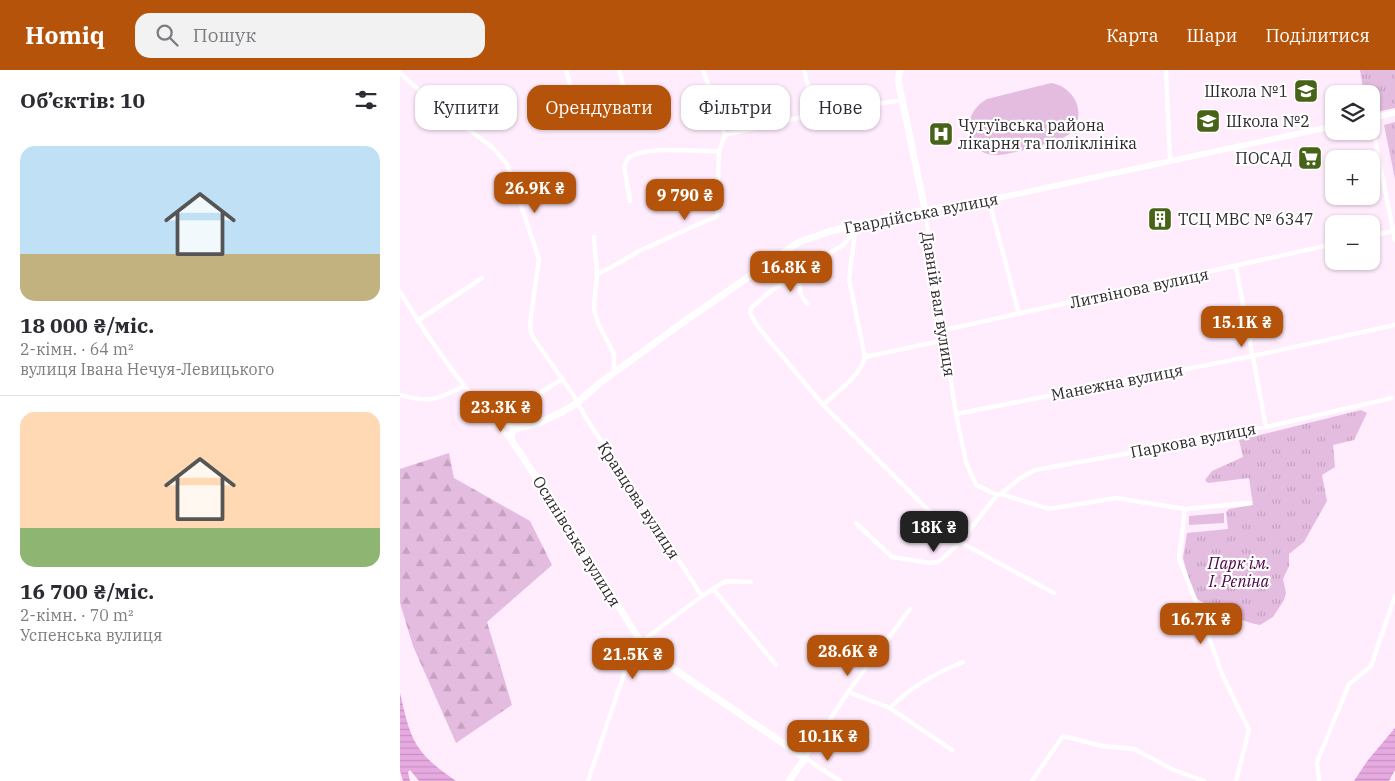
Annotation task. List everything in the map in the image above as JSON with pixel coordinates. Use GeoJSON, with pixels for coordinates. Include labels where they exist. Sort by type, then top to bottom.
{"type":"FeatureCollection","features":[{"type":"Feature","properties":{"kind":"main road","name":"Давній вал вулиця"},"geometry":{"type":"LineString","coordinates":[[898,70],[898,80],[925,210]]}},
{"type":"Feature","properties":{"kind":"main road","name":"Гвардійська вулиця"},"geometry":{"type":"LineString","coordinates":[[518,427],[541,422],[578,403],[614,373],[794,245],[820,233],[855,228],[925,210]]}},
{"type":"Feature","properties":{"kind":"main road"},"geometry":{"type":"LineString","coordinates":[[512,441],[512,431],[518,427]]}},
{"type":"Feature","properties":{"kind":"main road","name":"Осинівська вулиця"},"geometry":{"type":"LineString","coordinates":[[512,441],[562,514],[641,642],[684,676],[805,758]]}},
{"type":"Feature","properties":{"kind":"main road"},"geometry":{"type":"LineString","coordinates":[[789,781],[805,758]]}},
{"type":"Feature","properties":{"kind":"street"},"geometry":{"type":"LineString","coordinates":[[566,70],[570,85]]}},
{"type":"Feature","properties":{"kind":"street"},"geometry":{"type":"LineString","coordinates":[[619,70],[623,85]]}},
{"type":"Feature","properties":{"kind":"street"},"geometry":{"type":"LineString","coordinates":[[597,274],[639,251],[717,216],[718,151],[725,135],[703,70]]}},
{"type":"Feature","properties":{"kind":"street"},"geometry":{"type":"LineString","coordinates":[[804,70],[808,85]]}},
{"type":"Feature","properties":{"kind":"street"},"geometry":{"type":"LineString","coordinates":[[1166,70],[1170,161]]}},
{"type":"Feature","properties":{"kind":"street","name":"Кравцова вулиця"},"geometry":{"type":"LineString","coordinates":[[400,73],[429,99],[492,147],[507,164],[539,259],[530,322],[534,339],[578,403],[702,596]]}},
{"type":"Feature","properties":{"kind":"street"},"geometry":{"type":"LineString","coordinates":[[880,104],[903,100]]}},
{"type":"Feature","properties":{"kind":"street"},"geometry":{"type":"LineString","coordinates":[[1380,116],[1395,113]]}},
{"type":"Feature","properties":{"kind":"street"},"geometry":{"type":"LineString","coordinates":[[725,135],[800,118]]}},
{"type":"Feature","properties":{"kind":"street","name":"Гвардійська вулиця"},"geometry":{"type":"LineString","coordinates":[[925,210],[988,200],[1325,128]]}},
{"type":"Feature","properties":{"kind":"street"},"geometry":{"type":"LineString","coordinates":[[1375,140],[1395,240]]}},
{"type":"Feature","properties":{"kind":"street"},"geometry":{"type":"LineString","coordinates":[[630,201],[624,166],[628,157],[644,152],[674,150],[718,151]]}},
{"type":"Feature","properties":{"kind":"street"},"geometry":{"type":"LineString","coordinates":[[988,200],[1018,314]]}},
{"type":"Feature","properties":{"kind":"street","name":"Давній вал вулиця"},"geometry":{"type":"LineString","coordinates":[[925,210],[956,414],[966,462],[976,485],[999,494]]}},
{"type":"Feature","properties":{"kind":"street"},"geometry":{"type":"LineString","coordinates":[[855,228],[843,245],[772,290],[751,308],[750,313],[758,327],[824,405],[960,542],[1054,593]]}},
{"type":"Feature","properties":{"kind":"street"},"geometry":{"type":"LineString","coordinates":[[824,405],[859,371],[864,363],[865,357],[849,279],[855,228]]}},
{"type":"Feature","properties":{"kind":"street"},"geometry":{"type":"LineString","coordinates":[[1380,234],[1393,231]]}},
{"type":"Feature","properties":{"kind":"street"},"geometry":{"type":"LineString","coordinates":[[594,237],[597,274],[594,309],[598,323],[614,354],[614,373]]}},
{"type":"Feature","properties":{"kind":"street","name":"Литвінова вулиця"},"geometry":{"type":"LineString","coordinates":[[944,330],[1325,246]]}},
{"type":"Feature","properties":{"kind":"street"},"geometry":{"type":"LineString","coordinates":[[1236,266],[1266,426]]}},
{"type":"Feature","properties":{"kind":"street"},"geometry":{"type":"LineString","coordinates":[[798,274],[801,295],[807,304]]}},
{"type":"Feature","properties":{"kind":"street"},"geometry":{"type":"LineString","coordinates":[[417,320],[482,278]]}},
{"type":"Feature","properties":{"kind":"street","name":"Осинівська вулиця"},"geometry":{"type":"LineString","coordinates":[[400,292],[417,320],[464,386],[512,441]]}},
{"type":"Feature","properties":{"kind":"street","name":"Манежна вулиця"},"geometry":{"type":"LineString","coordinates":[[956,414],[1254,356],[1395,325]]}},
{"type":"Feature","properties":{"kind":"street"},"geometry":{"type":"LineString","coordinates":[[865,357],[945,340]]}},
{"type":"Feature","properties":{"kind":"street"},"geometry":{"type":"LineString","coordinates":[[508,425],[513,410],[562,379]]}},
{"type":"Feature","properties":{"kind":"street"},"geometry":{"type":"LineString","coordinates":[[400,395],[426,401],[446,396],[464,386]]}},
{"type":"Feature","properties":{"kind":"street","name":"Паркова вулиця"},"geometry":{"type":"LineString","coordinates":[[856,523],[892,557],[930,563],[938,562],[960,542],[999,494],[1035,470],[1266,426],[1392,398]]}},
{"type":"Feature","properties":{"kind":"street"},"geometry":{"type":"LineString","coordinates":[[490,418],[518,427]]}},
{"type":"Feature","properties":{"kind":"street"},"geometry":{"type":"LineString","coordinates":[[999,494],[1049,509],[1116,498],[1185,509],[1250,503]]}},
{"type":"Feature","properties":{"kind":"street"},"geometry":{"type":"LineString","coordinates":[[1185,509],[1179,559],[1222,674],[1249,730],[1236,781]]}},
{"type":"Feature","properties":{"kind":"street"},"geometry":{"type":"LineString","coordinates":[[588,781],[630,656],[641,642],[702,596],[729,580],[741,583],[751,582]]}},
{"type":"Feature","properties":{"kind":"street"},"geometry":{"type":"LineString","coordinates":[[714,590],[776,665]]}},
{"type":"Feature","properties":{"kind":"street"},"geometry":{"type":"LineString","coordinates":[[1319,781],[1317,762],[1335,718],[1349,684],[1371,666],[1395,596]]}},
{"type":"Feature","properties":{"kind":"street"},"geometry":{"type":"LineString","coordinates":[[805,758],[848,692],[910,609]]}},
{"type":"Feature","properties":{"kind":"street"},"geometry":{"type":"LineString","coordinates":[[890,708],[901,696],[932,678],[938,672],[963,662]]}},
{"type":"Feature","properties":{"kind":"street"},"geometry":{"type":"LineString","coordinates":[[848,692],[890,708],[952,750]]}},
{"type":"Feature","properties":{"kind":"street"},"geometry":{"type":"LineString","coordinates":[[1032,781],[1063,736],[1102,746],[1134,749],[1174,770],[1204,781]]}},
{"type":"Feature","properties":{"kind":"street","name":"Осинівська вулиця"},"geometry":{"type":"LineString","coordinates":[[805,758],[840,781]]}},
{"type":"Feature","properties":{"kind":"green space"},"geometry":{"type":"Polygon","coordinates":[[[1360,70],[1395,70],[1395,108],[1380,111],[1380,85],[1362,85],[1360,70]]]}},
{"type":"Feature","properties":{"kind":"green space"},"geometry":{"type":"Polygon","coordinates":[[[1051,83],[1067,90],[1077,104],[1078,120],[1068,135],[1009,154],[994,155],[983,152],[976,147],[971,140],[969,122],[979,105],[987,99],[1051,83]]]}},
{"type":"Feature","properties":{"kind":"green space"},"geometry":{"type":"Polygon","coordinates":[[[1395,122],[1395,179],[1384,125],[1395,122]]]}},
{"type":"Feature","properties":{"kind":"green space","name":"Парк ім. І. Рєпіна"},"geometry":{"type":"Polygon","coordinates":[[[1361,410],[1367,413],[1354,440],[1333,445],[1335,467],[1322,475],[1327,501],[1304,542],[1289,554],[1289,566],[1283,579],[1286,593],[1284,600],[1273,617],[1260,625],[1251,623],[1226,614],[1194,597],[1183,558],[1187,533],[1228,529],[1226,512],[1229,509],[1253,505],[1249,478],[1208,483],[1205,480],[1212,471],[1243,457],[1239,440],[1361,410]]]}},
{"type":"Feature","properties":{"kind":"green space"},"geometry":{"type":"Polygon","coordinates":[[[449,453],[454,478],[530,521],[552,565],[487,622],[512,705],[456,743],[413,646],[400,603],[400,469],[449,453]]]}},
{"type":"Feature","properties":{"kind":"green space"},"geometry":{"type":"Polygon","coordinates":[[[1224,513],[1224,523],[1189,525],[1189,516],[1224,513]]]}},
{"type":"Feature","properties":{"kind":"shaded area"},"geometry":{"type":"Polygon","coordinates":[[[400,693],[407,723],[416,744],[431,762],[456,781],[419,781],[410,770],[408,772],[410,781],[403,781],[400,771],[400,693]]]}},
{"type":"Feature","properties":{"kind":"shaded area"},"geometry":{"type":"Polygon","coordinates":[[[1395,728],[1395,770],[1389,781],[1354,781],[1368,760],[1395,728]]]}},
{"type":"Feature","properties":{"kind":"place","name":"Школа №1"},"geometry":{"type":"Point","coordinates":[1306,91]}},
{"type":"Feature","properties":{"kind":"place","name":"Школа №2"},"geometry":{"type":"Point","coordinates":[1208,121]}},
{"type":"Feature","properties":{"kind":"place","name":"Чугуївська района лікарня та поліклініка"},"geometry":{"type":"Point","coordinates":[941,134]}},
{"type":"Feature","properties":{"kind":"place","name":"ПОСАД"},"geometry":{"type":"Point","coordinates":[1310,158]}},
{"type":"Feature","properties":{"kind":"place","name":"ТСЦ МВС № 6347"},"geometry":{"type":"Point","coordinates":[1160,219]}}]}
